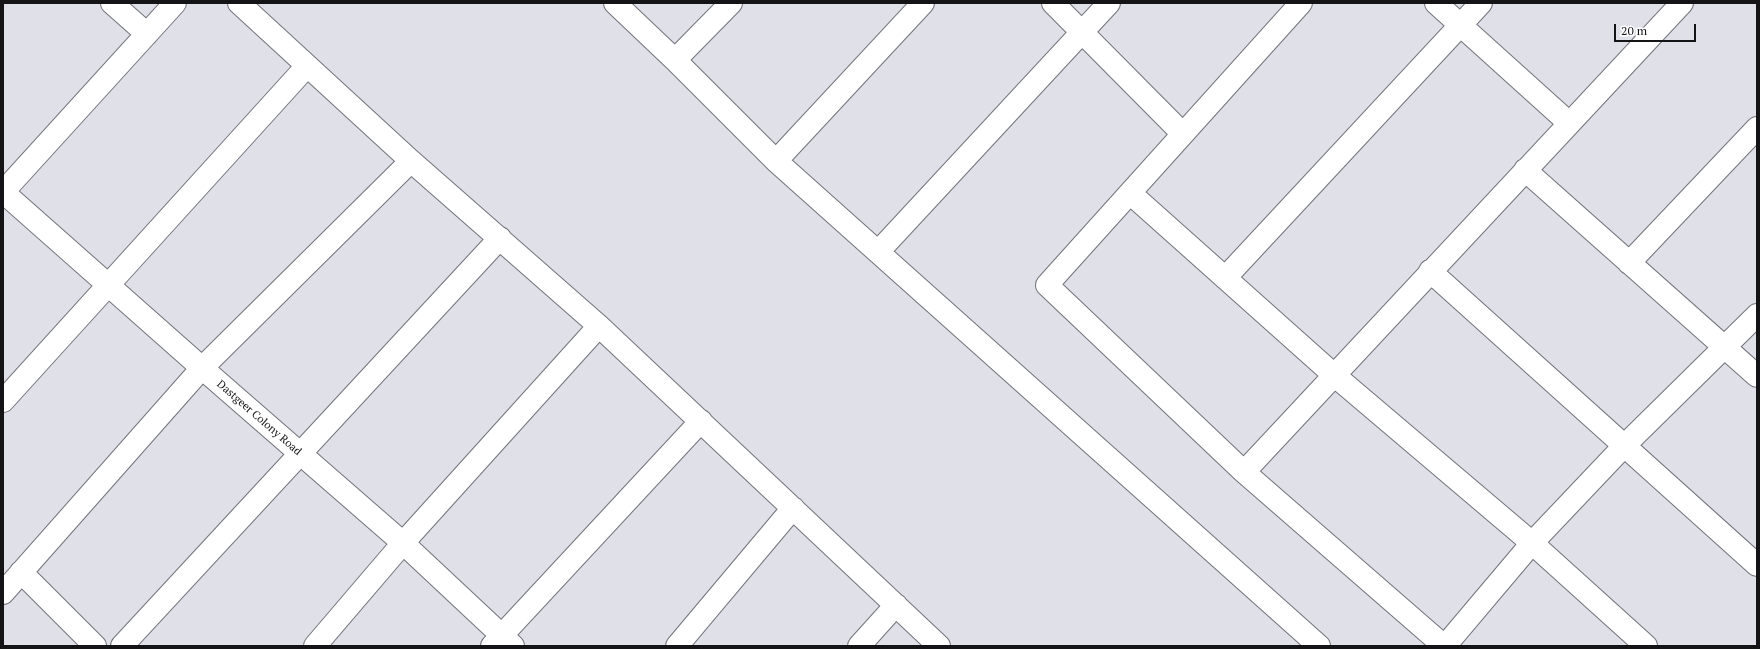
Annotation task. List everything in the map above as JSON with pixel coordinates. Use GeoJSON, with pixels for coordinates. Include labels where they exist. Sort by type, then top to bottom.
{"type":"FeatureCollection","features":[{"type":"Feature","properties":{"kind":"street"},"geometry":{"type":"LineString","coordinates":[[112,3],[147,34]]}},
{"type":"Feature","properties":{"kind":"street"},"geometry":{"type":"LineString","coordinates":[[3,192],[175,3]]}},
{"type":"Feature","properties":{"kind":"street"},"geometry":{"type":"LineString","coordinates":[[239,3],[410,161],[599,326],[939,646]]}},
{"type":"Feature","properties":{"kind":"street"},"geometry":{"type":"LineString","coordinates":[[614,3],[675,60],[776,161],[1319,646]]}},
{"type":"Feature","properties":{"kind":"street"},"geometry":{"type":"LineString","coordinates":[[675,60],[731,3]]}},
{"type":"Feature","properties":{"kind":"street"},"geometry":{"type":"LineString","coordinates":[[776,161],[923,3]]}},
{"type":"Feature","properties":{"kind":"street"},"geometry":{"type":"LineString","coordinates":[[1053,3],[1183,134]]}},
{"type":"Feature","properties":{"kind":"street"},"geometry":{"type":"LineString","coordinates":[[878,252],[1109,3]]}},
{"type":"Feature","properties":{"kind":"street"},"geometry":{"type":"LineString","coordinates":[[1301,3],[1047,285],[1244,472],[1444,646],[1532,543],[1624,446],[1757,315]]}},
{"type":"Feature","properties":{"kind":"street"},"geometry":{"type":"LineString","coordinates":[[1436,3],[1569,124]]}},
{"type":"Feature","properties":{"kind":"street"},"geometry":{"type":"LineString","coordinates":[[1225,278],[1481,3]]}},
{"type":"Feature","properties":{"kind":"street"},"geometry":{"type":"LineString","coordinates":[[1244,472],[1430,271],[1682,3]]}},
{"type":"Feature","properties":{"kind":"street"},"geometry":{"type":"LineString","coordinates":[[3,400],[307,66]]}},
{"type":"Feature","properties":{"kind":"street"},"geometry":{"type":"LineString","coordinates":[[1630,263],[1757,128]]}},
{"type":"Feature","properties":{"kind":"street"},"geometry":{"type":"LineString","coordinates":[[3,593],[202,368],[410,161]]}},
{"type":"Feature","properties":{"kind":"street"},"geometry":{"type":"LineString","coordinates":[[1525,170],[1757,376]]}},
{"type":"Feature","properties":{"kind":"street","name":"Dastgeer Colony Road"},"geometry":{"type":"LineString","coordinates":[[3,192],[108,286],[403,543],[502,642]]}},
{"type":"Feature","properties":{"kind":"street"},"geometry":{"type":"LineString","coordinates":[[1130,193],[1334,375],[1532,543],[1646,646]]}},
{"type":"Feature","properties":{"kind":"street"},"geometry":{"type":"LineString","coordinates":[[122,646],[500,238]]}},
{"type":"Feature","properties":{"kind":"street"},"geometry":{"type":"LineString","coordinates":[[1430,271],[1757,565]]}},
{"type":"Feature","properties":{"kind":"street"},"geometry":{"type":"LineString","coordinates":[[315,646],[403,543],[599,326]]}},
{"type":"Feature","properties":{"kind":"street"},"geometry":{"type":"LineString","coordinates":[[502,642],[701,421]]}},
{"type":"Feature","properties":{"kind":"street"},"geometry":{"type":"LineString","coordinates":[[677,646],[793,508]]}},
{"type":"Feature","properties":{"kind":"street"},"geometry":{"type":"LineString","coordinates":[[21,572],[95,646]]}},
{"type":"Feature","properties":{"kind":"street"},"geometry":{"type":"LineString","coordinates":[[859,646],[896,605]]}}]}
